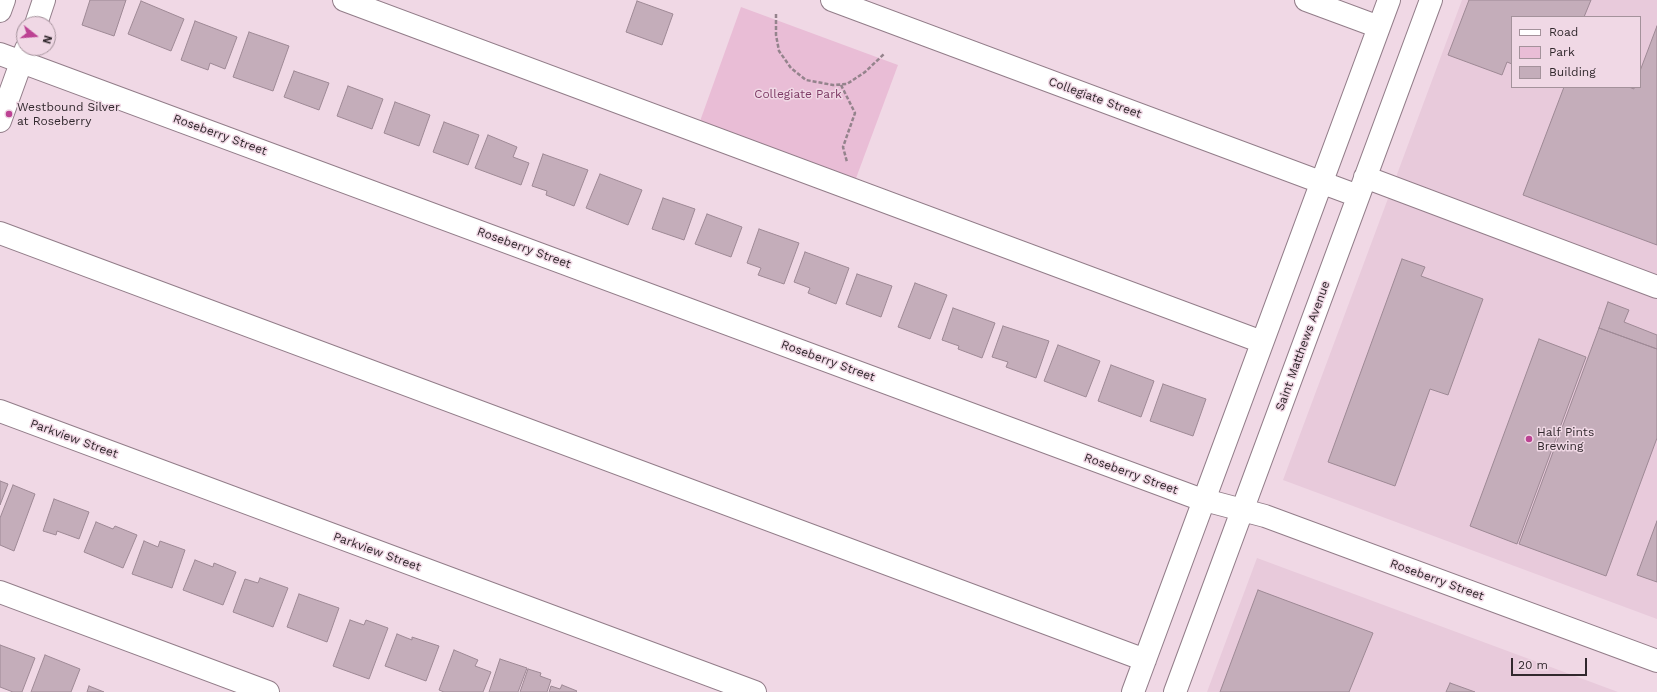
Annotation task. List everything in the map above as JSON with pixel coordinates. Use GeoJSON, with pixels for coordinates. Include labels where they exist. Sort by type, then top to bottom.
{"type":"FeatureCollection","features":[{"type":"Feature","properties":{"kind":"street"},"geometry":{"type":"LineString","coordinates":[[0,11],[4,0]]}},
{"type":"Feature","properties":{"kind":"street"},"geometry":{"type":"LineString","coordinates":[[39,16],[44,0]]}},
{"type":"Feature","properties":{"kind":"street"},"geometry":{"type":"LineString","coordinates":[[344,0],[1262,342]]}},
{"type":"Feature","properties":{"kind":"street","name":"Collegiate Street"},"geometry":{"type":"LineString","coordinates":[[832,0],[1322,182],[1362,187],[1657,287]]}},
{"type":"Feature","properties":{"kind":"street"},"geometry":{"type":"LineString","coordinates":[[1306,0],[1379,27]]}},
{"type":"Feature","properties":{"kind":"street"},"geometry":{"type":"LineString","coordinates":[[1133,692],[1389,0]]}},
{"type":"Feature","properties":{"kind":"street","name":"Saint Matthews Avenue"},"geometry":{"type":"LineString","coordinates":[[1175,692],[1431,0]]}},
{"type":"Feature","properties":{"kind":"street","name":"Roseberry Street"},"geometry":{"type":"LineString","coordinates":[[0,54],[16,55]]}},
{"type":"Feature","properties":{"kind":"street"},"geometry":{"type":"LineString","coordinates":[[0,121],[24,56]]}},
{"type":"Feature","properties":{"kind":"street","name":"Roseberry Street"},"geometry":{"type":"LineString","coordinates":[[27,56],[1204,500],[1265,516],[1657,661]]}},
{"type":"Feature","properties":{"kind":"street"},"geometry":{"type":"LineString","coordinates":[[0,233],[1145,660]]}},
{"type":"Feature","properties":{"kind":"street","name":"Parkview Street"},"geometry":{"type":"LineString","coordinates":[[0,411],[755,692]]}},
{"type":"Feature","properties":{"kind":"street"},"geometry":{"type":"LineString","coordinates":[[0,592],[268,692]]}},
{"type":"Feature","properties":{"kind":"path"},"geometry":{"type":"LineString","coordinates":[[776,14],[776,35],[779,51],[791,68],[806,80],[818,83],[841,85],[847,84],[865,72],[884,54]]}},
{"type":"Feature","properties":{"kind":"path"},"geometry":{"type":"LineString","coordinates":[[841,85],[855,113],[843,147],[847,163],[855,168],[857,191]]}},
{"type":"Feature","properties":{"kind":"shaded area"},"geometry":{"type":"Polygon","coordinates":[[[1462,0],[1657,0],[1657,619],[1283,480],[1462,0]]]}},
{"type":"Feature","properties":{"kind":"shaded area"},"geometry":{"type":"Polygon","coordinates":[[[1257,558],[1618,692],[1207,692],[1257,558]]]}},
{"type":"Feature","properties":{"kind":"green space","name":"Collegiate Park"},"geometry":{"type":"Polygon","coordinates":[[[741,7],[898,65],[855,181],[699,124],[741,7]]]}},
{"type":"Feature","properties":{"kind":"building"},"geometry":{"type":"Polygon","coordinates":[[[90,0],[126,0],[114,36],[82,25],[90,0]]]}},
{"type":"Feature","properties":{"kind":"building"},"geometry":{"type":"Polygon","coordinates":[[[1469,0],[1591,0],[1584,16],[1511,16],[1511,64],[1507,62],[1502,75],[1448,55],[1469,0]]]}},
{"type":"Feature","properties":{"kind":"building"},"geometry":{"type":"Polygon","coordinates":[[[141,1],[184,19],[171,51],[128,34],[141,1]]]}},
{"type":"Feature","properties":{"kind":"building"},"geometry":{"type":"Polygon","coordinates":[[[637,1],[673,14],[662,45],[626,32],[637,1]]]}},
{"type":"Feature","properties":{"kind":"building"},"geometry":{"type":"Polygon","coordinates":[[[195,21],[237,37],[225,69],[210,63],[208,70],[181,60],[195,21]]]}},
{"type":"Feature","properties":{"kind":"building"},"geometry":{"type":"Polygon","coordinates":[[[1657,26],[1657,245],[1523,195],[1564,88],[1641,88],[1641,68],[1657,26]]]}},
{"type":"Feature","properties":{"kind":"building"},"geometry":{"type":"Polygon","coordinates":[[[249,32],[289,46],[273,91],[233,77],[249,32]]]}},
{"type":"Feature","properties":{"kind":"building"},"geometry":{"type":"Polygon","coordinates":[[[294,71],[329,83],[319,110],[284,97],[294,71]]]}},
{"type":"Feature","properties":{"kind":"building"},"geometry":{"type":"Polygon","coordinates":[[[348,86],[383,99],[372,129],[337,116],[348,86]]]}},
{"type":"Feature","properties":{"kind":"building"},"geometry":{"type":"Polygon","coordinates":[[[395,102],[430,115],[419,146],[384,133],[395,102]]]}},
{"type":"Feature","properties":{"kind":"building"},"geometry":{"type":"Polygon","coordinates":[[[444,122],[479,135],[468,165],[433,152],[444,122]]]}},
{"type":"Feature","properties":{"kind":"building"},"geometry":{"type":"Polygon","coordinates":[[[488,135],[517,147],[513,157],[529,163],[521,185],[475,168],[488,135]]]}},
{"type":"Feature","properties":{"kind":"building"},"geometry":{"type":"Polygon","coordinates":[[[543,154],[588,170],[574,206],[546,195],[547,191],[532,186],[543,154]]]}},
{"type":"Feature","properties":{"kind":"building"},"geometry":{"type":"Polygon","coordinates":[[[600,174],[642,190],[628,225],[586,208],[600,174]]]}},
{"type":"Feature","properties":{"kind":"building"},"geometry":{"type":"Polygon","coordinates":[[[663,198],[695,209],[684,240],[652,229],[663,198]]]}},
{"type":"Feature","properties":{"kind":"building"},"geometry":{"type":"Polygon","coordinates":[[[707,214],[742,227],[731,257],[695,244],[707,214]]]}},
{"type":"Feature","properties":{"kind":"building"},"geometry":{"type":"Polygon","coordinates":[[[759,229],[799,243],[784,284],[758,275],[761,268],[747,263],[759,229]]]}},
{"type":"Feature","properties":{"kind":"building"},"geometry":{"type":"Polygon","coordinates":[[[805,252],[849,268],[836,304],[808,293],[810,288],[794,282],[805,252]]]}},
{"type":"Feature","properties":{"kind":"building"},"geometry":{"type":"Polygon","coordinates":[[[1402,259],[1425,267],[1421,276],[1483,299],[1448,395],[1430,389],[1395,486],[1328,462],[1402,259]]]}},
{"type":"Feature","properties":{"kind":"building"},"geometry":{"type":"Polygon","coordinates":[[[857,274],[892,286],[881,317],[846,304],[857,274]]]}},
{"type":"Feature","properties":{"kind":"building"},"geometry":{"type":"Polygon","coordinates":[[[915,283],[947,295],[930,339],[898,327],[915,283]]]}},
{"type":"Feature","properties":{"kind":"building"},"geometry":{"type":"Polygon","coordinates":[[[1608,302],[1629,310],[1624,322],[1657,335],[1657,349],[1599,328],[1608,302]]]}},
{"type":"Feature","properties":{"kind":"building"},"geometry":{"type":"Polygon","coordinates":[[[953,308],[995,323],[982,358],[958,349],[959,346],[942,340],[953,308]]]}},
{"type":"Feature","properties":{"kind":"building"},"geometry":{"type":"Polygon","coordinates":[[[1003,326],[1049,341],[1036,378],[1006,367],[1008,362],[992,357],[1003,326]]]}},
{"type":"Feature","properties":{"kind":"building"},"geometry":{"type":"Polygon","coordinates":[[[1599,328],[1657,349],[1657,438],[1606,576],[1519,544],[1599,328]]]}},
{"type":"Feature","properties":{"kind":"building","name":"Half Pints Brewing"},"geometry":{"type":"Polygon","coordinates":[[[1539,339],[1586,357],[1517,544],[1470,526],[1539,339]]]}},
{"type":"Feature","properties":{"kind":"building"},"geometry":{"type":"Polygon","coordinates":[[[1058,345],[1100,361],[1086,397],[1044,381],[1058,345]]]}},
{"type":"Feature","properties":{"kind":"building"},"geometry":{"type":"Polygon","coordinates":[[[1111,365],[1154,381],[1141,417],[1098,401],[1111,365]]]}},
{"type":"Feature","properties":{"kind":"building"},"geometry":{"type":"Polygon","coordinates":[[[1163,384],[1206,399],[1193,436],[1150,421],[1163,384]]]}},
{"type":"Feature","properties":{"kind":"building"},"geometry":{"type":"Polygon","coordinates":[[[0,481],[8,484],[0,505],[0,481]]]}},
{"type":"Feature","properties":{"kind":"building"},"geometry":{"type":"Polygon","coordinates":[[[13,485],[35,494],[14,551],[0,545],[0,518],[13,485]]]}},
{"type":"Feature","properties":{"kind":"building"},"geometry":{"type":"Polygon","coordinates":[[[54,499],[89,512],[79,539],[57,531],[56,535],[43,531],[54,499]]]}},
{"type":"Feature","properties":{"kind":"building"},"geometry":{"type":"Polygon","coordinates":[[[1657,521],[1657,582],[1637,575],[1657,521]]]}},
{"type":"Feature","properties":{"kind":"building"},"geometry":{"type":"Polygon","coordinates":[[[96,522],[113,529],[115,526],[137,535],[123,568],[84,552],[96,522]]]}},
{"type":"Feature","properties":{"kind":"building"},"geometry":{"type":"Polygon","coordinates":[[[144,541],[158,547],[160,541],[185,550],[172,588],[132,574],[144,541]]]}},
{"type":"Feature","properties":{"kind":"building"},"geometry":{"type":"Polygon","coordinates":[[[195,560],[213,567],[214,563],[236,572],[223,605],[183,590],[195,560]]]}},
{"type":"Feature","properties":{"kind":"building"},"geometry":{"type":"Polygon","coordinates":[[[260,578],[288,588],[273,627],[233,612],[245,579],[258,583],[260,578]]]}},
{"type":"Feature","properties":{"kind":"building"},"geometry":{"type":"Polygon","coordinates":[[[1258,590],[1373,633],[1349,692],[1220,692],[1258,590]]]}},
{"type":"Feature","properties":{"kind":"building"},"geometry":{"type":"Polygon","coordinates":[[[299,594],[339,608],[327,642],[287,627],[299,594]]]}},
{"type":"Feature","properties":{"kind":"building"},"geometry":{"type":"Polygon","coordinates":[[[350,620],[364,625],[366,620],[388,628],[369,679],[333,666],[350,620]]]}},
{"type":"Feature","properties":{"kind":"building"},"geometry":{"type":"Polygon","coordinates":[[[397,634],[412,640],[412,637],[439,646],[426,681],[385,666],[397,634]]]}},
{"type":"Feature","properties":{"kind":"building"},"geometry":{"type":"Polygon","coordinates":[[[0,645],[35,658],[22,692],[13,692],[0,687],[0,645]]]}},
{"type":"Feature","properties":{"kind":"building"},"geometry":{"type":"Polygon","coordinates":[[[454,650],[478,660],[475,666],[491,672],[483,692],[444,692],[439,690],[454,650]]]}},
{"type":"Feature","properties":{"kind":"building"},"geometry":{"type":"Polygon","coordinates":[[[45,655],[80,669],[71,692],[31,692],[45,655]]]}},
{"type":"Feature","properties":{"kind":"building"},"geometry":{"type":"Polygon","coordinates":[[[500,659],[527,668],[518,692],[489,692],[500,659]]]}},
{"type":"Feature","properties":{"kind":"building"},"geometry":{"type":"Polygon","coordinates":[[[528,669],[541,673],[540,676],[551,680],[547,692],[520,692],[528,669]]]}},
{"type":"Feature","properties":{"kind":"building"},"geometry":{"type":"Polygon","coordinates":[[[1450,683],[1475,692],[1446,692],[1450,683]]]}},
{"type":"Feature","properties":{"kind":"building"},"geometry":{"type":"Polygon","coordinates":[[[562,685],[577,691],[549,692],[551,686],[560,689],[562,685]]]}},
{"type":"Feature","properties":{"kind":"building"},"geometry":{"type":"Polygon","coordinates":[[[89,686],[104,692],[87,692],[89,686]]]}},
{"type":"Feature","properties":{"kind":"place","name":"Westbound Silver at Roseberry"},"geometry":{"type":"Point","coordinates":[9,114]}},
{"type":"Feature","properties":{"kind":"place","name":"Half Pints Brewing"},"geometry":{"type":"Point","coordinates":[1529,439]}}]}
